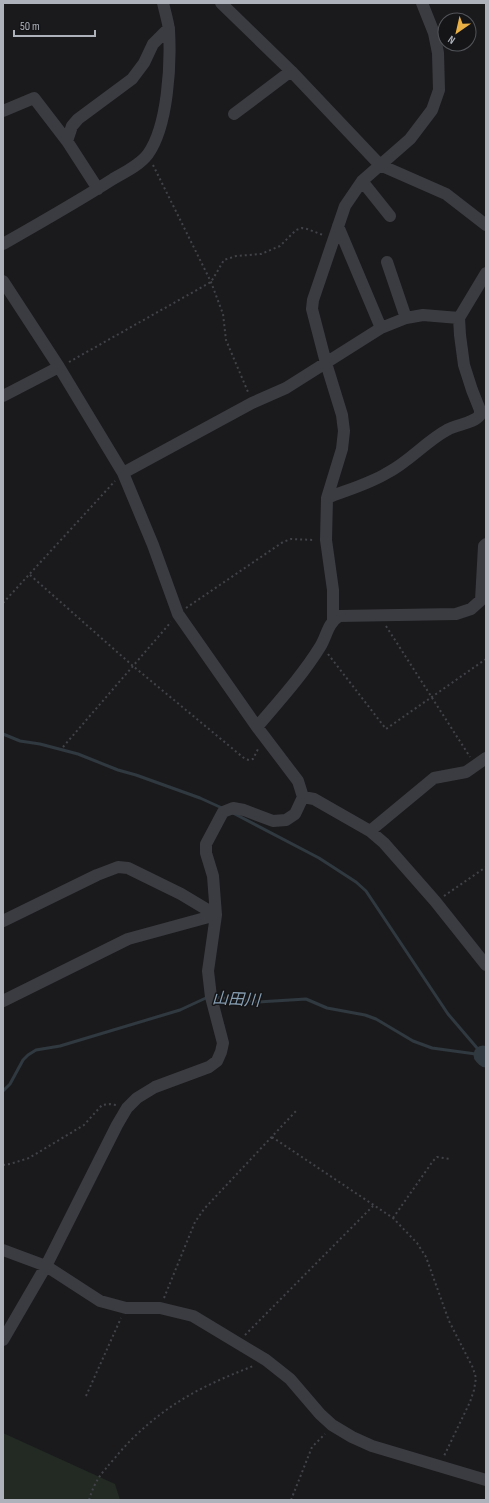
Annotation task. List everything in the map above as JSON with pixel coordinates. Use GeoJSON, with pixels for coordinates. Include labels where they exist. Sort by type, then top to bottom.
{"type":"FeatureCollection","features":[{"type":"Feature","properties":{"kind":"street"},"geometry":{"type":"LineString","coordinates":[[3,244],[98,189],[137,164],[147,155],[157,137],[166,100],[170,58],[168,28],[163,3]]}},
{"type":"Feature","properties":{"kind":"street"},"geometry":{"type":"LineString","coordinates":[[221,3],[291,71],[380,165],[446,194],[478,217],[486,225]]}},
{"type":"Feature","properties":{"kind":"street"},"geometry":{"type":"LineString","coordinates":[[333,620],[333,590],[326,540],[327,498],[342,450],[344,431],[342,415],[326,363],[312,309],[313,300],[345,206],[362,181],[410,139],[432,110],[439,90],[437,46],[434,32],[422,3]]}},
{"type":"Feature","properties":{"kind":"street"},"geometry":{"type":"LineString","coordinates":[[67,141],[72,126],[78,118],[132,79],[144,63],[153,44],[168,28]]}},
{"type":"Feature","properties":{"kind":"street"},"geometry":{"type":"LineString","coordinates":[[234,114],[291,71]]}},
{"type":"Feature","properties":{"kind":"street"},"geometry":{"type":"LineString","coordinates":[[3,111],[34,98],[40,103],[67,141],[98,189]]}},
{"type":"Feature","properties":{"kind":"street"},"geometry":{"type":"LineString","coordinates":[[362,181],[390,216]]}},
{"type":"Feature","properties":{"kind":"street"},"geometry":{"type":"LineString","coordinates":[[338,226],[381,328]]}},
{"type":"Feature","properties":{"kind":"street"},"geometry":{"type":"LineString","coordinates":[[387,262],[406,318]]}},
{"type":"Feature","properties":{"kind":"street"},"geometry":{"type":"LineString","coordinates":[[327,498],[387,474],[449,428],[477,419],[480,415],[480,410],[464,364],[459,318],[486,273]]}},
{"type":"Feature","properties":{"kind":"street"},"geometry":{"type":"LineString","coordinates":[[3,281],[59,367],[123,473],[153,545],[178,614],[260,731],[298,781],[303,797],[295,814],[286,820],[273,821],[244,810],[228,810],[206,844],[206,853],[213,876],[216,915],[208,971],[210,993],[223,1043],[221,1052],[217,1061],[209,1067],[155,1087],[137,1098],[127,1108],[46,1266],[3,1340]]}},
{"type":"Feature","properties":{"kind":"street"},"geometry":{"type":"LineString","coordinates":[[123,473],[252,403],[286,388],[381,328],[406,318],[423,315],[459,318]]}},
{"type":"Feature","properties":{"kind":"street"},"geometry":{"type":"LineString","coordinates":[[3,396],[59,367]]}},
{"type":"Feature","properties":{"kind":"street"},"geometry":{"type":"LineString","coordinates":[[486,544],[484,546],[481,600],[486,612]]}},
{"type":"Feature","properties":{"kind":"street"},"geometry":{"type":"LineString","coordinates":[[260,731],[321,646],[327,630],[333,620],[339,616],[456,614],[471,609],[481,600]]}},
{"type":"Feature","properties":{"kind":"street"},"geometry":{"type":"LineString","coordinates":[[370,831],[434,778],[466,772],[486,758]]}},
{"type":"Feature","properties":{"kind":"street"},"geometry":{"type":"LineString","coordinates":[[303,797],[314,800],[370,831],[384,843],[435,901],[486,965]]}},
{"type":"Feature","properties":{"kind":"street"},"geometry":{"type":"LineString","coordinates":[[3,920],[97,874],[118,867],[128,868],[181,894],[216,915]]}},
{"type":"Feature","properties":{"kind":"street"},"geometry":{"type":"LineString","coordinates":[[3,1001],[128,939],[216,915]]}},
{"type":"Feature","properties":{"kind":"street"},"geometry":{"type":"LineString","coordinates":[[3,1250],[46,1266],[100,1301],[126,1308],[160,1308],[193,1316],[266,1360],[290,1379],[320,1414],[332,1425],[352,1437],[372,1446],[486,1480]]}},
{"type":"Feature","properties":{"kind":"path"},"geometry":{"type":"LineString","coordinates":[[147,155],[210,282],[223,314],[226,340],[252,403]]}},
{"type":"Feature","properties":{"kind":"path"},"geometry":{"type":"LineString","coordinates":[[59,367],[210,282],[224,260],[236,256],[261,254],[280,246],[296,230],[302,228],[308,229],[333,240]]}},
{"type":"Feature","properties":{"kind":"path"},"geometry":{"type":"LineString","coordinates":[[3,603],[123,473]]}},
{"type":"Feature","properties":{"kind":"path"},"geometry":{"type":"LineString","coordinates":[[30,575],[133,666],[245,759],[249,760],[253,758],[260,731]]}},
{"type":"Feature","properties":{"kind":"path"},"geometry":{"type":"LineString","coordinates":[[379,615],[476,766]]}},
{"type":"Feature","properties":{"kind":"path"},"geometry":{"type":"LineString","coordinates":[[321,646],[386,729],[486,659]]}},
{"type":"Feature","properties":{"kind":"path"},"geometry":{"type":"LineString","coordinates":[[435,901],[486,867]]}},
{"type":"Feature","properties":{"kind":"path"},"geometry":{"type":"LineString","coordinates":[[3,1165],[28,1158],[84,1125],[102,1105],[110,1104],[127,1108]]}},
{"type":"Feature","properties":{"kind":"path"},"geometry":{"type":"LineString","coordinates":[[160,1308],[195,1222],[204,1208],[296,1111]]}},
{"type":"Feature","properties":{"kind":"path"},"geometry":{"type":"LineString","coordinates":[[272,1137],[393,1218],[417,1243],[426,1257],[449,1321],[473,1368],[476,1378],[470,1402],[439,1466]]}},
{"type":"Feature","properties":{"kind":"path"},"geometry":{"type":"LineString","coordinates":[[393,1218],[433,1161],[437,1157],[450,1159]]}},
{"type":"Feature","properties":{"kind":"path"},"geometry":{"type":"LineString","coordinates":[[237,1342],[373,1205]]}},
{"type":"Feature","properties":{"kind":"path"},"geometry":{"type":"LineString","coordinates":[[86,1396],[126,1308]]}},
{"type":"Feature","properties":{"kind":"path"},"geometry":{"type":"LineString","coordinates":[[89,1500],[96,1480],[123,1448],[146,1426],[175,1404],[210,1384],[266,1360]]}},
{"type":"Feature","properties":{"kind":"path"},"geometry":{"type":"LineString","coordinates":[[291,1500],[312,1447],[332,1425]]}},
{"type":"Feature","properties":{"kind":"shaded area"},"geometry":{"type":"Polygon","coordinates":[[[3,1433],[115,1484],[120,1500],[3,1500],[3,1433]]]}},
{"type":"Feature","properties":{"kind":"waterway"},"geometry":{"type":"LineString","coordinates":[[3,734],[20,741],[40,744],[78,754],[118,770],[200,798],[222,808]]}},
{"type":"Feature","properties":{"kind":"waterway"},"geometry":{"type":"LineString","coordinates":[[233,813],[319,858],[356,882],[366,891],[448,1014],[483,1055]]}},
{"type":"Feature","properties":{"kind":"waterway","name":"山田川"},"geometry":{"type":"LineString","coordinates":[[3,1091],[10,1084],[23,1060],[36,1050],[60,1046],[180,1010],[208,997]]}},
{"type":"Feature","properties":{"kind":"waterway","name":"山田川"},"geometry":{"type":"LineString","coordinates":[[214,997],[258,1002],[306,999],[327,1008],[365,1015],[376,1019],[413,1041],[432,1048],[483,1055]]}},
{"type":"Feature","properties":{"kind":"waterway","name":"山田川"},"geometry":{"type":"LineString","coordinates":[[483,1055],[486,1058]]}}]}
